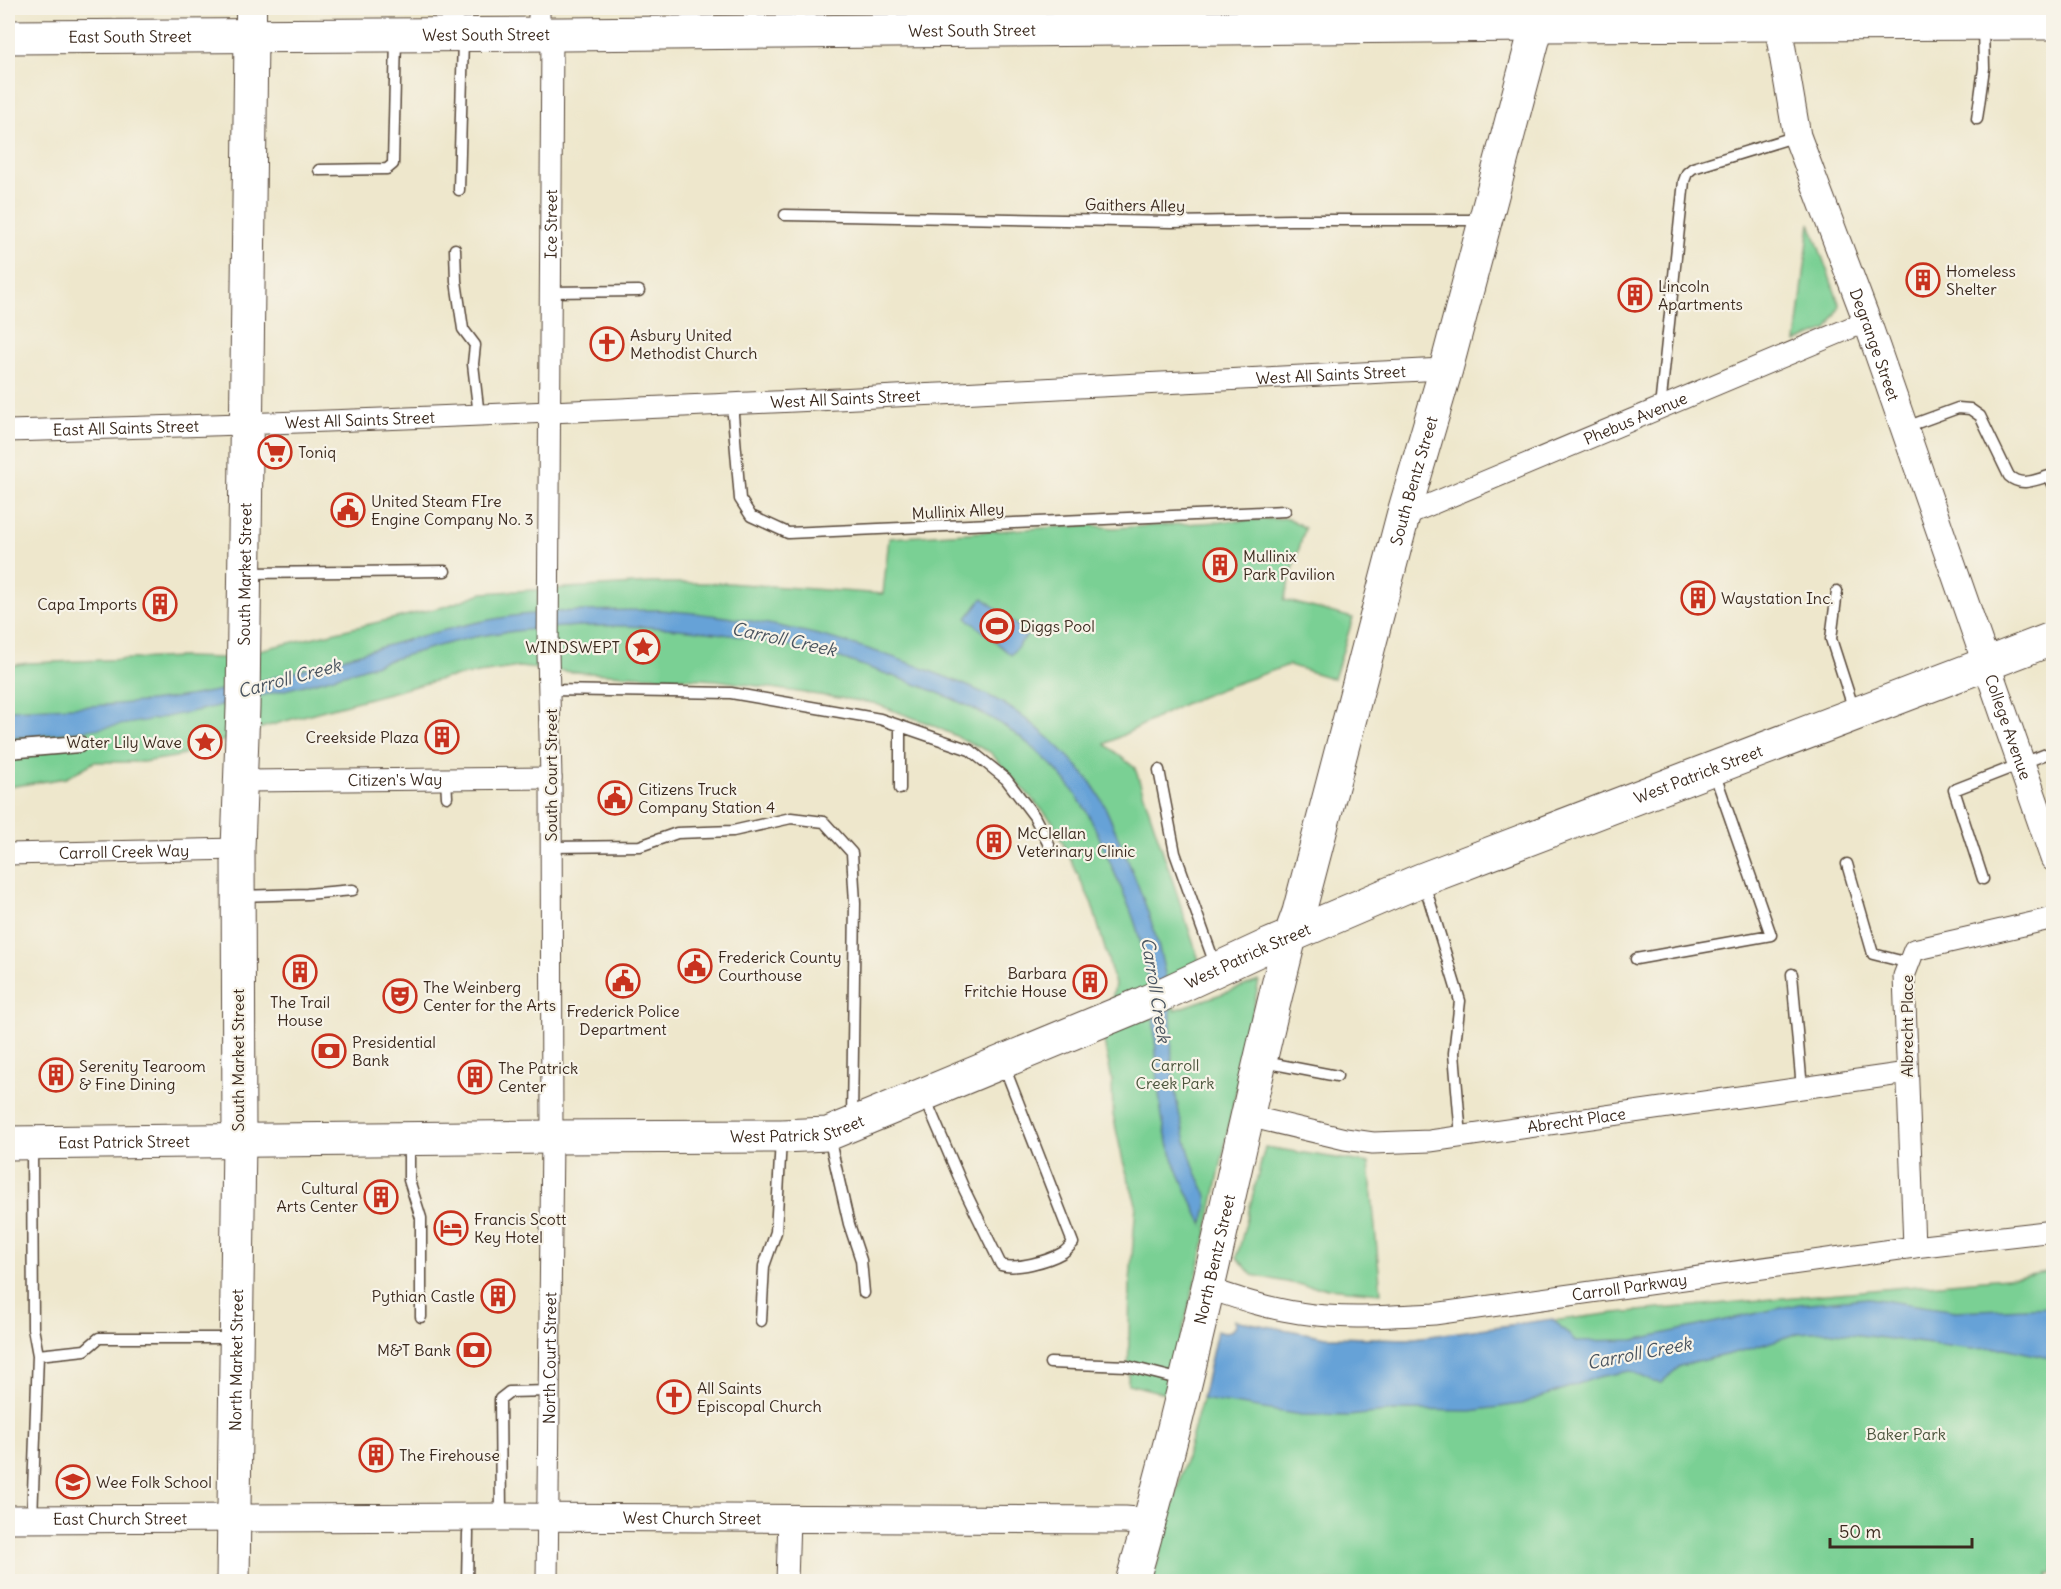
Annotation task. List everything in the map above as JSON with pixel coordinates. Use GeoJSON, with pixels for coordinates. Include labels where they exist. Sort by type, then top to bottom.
{"type":"FeatureCollection","features":[{"type":"Feature","properties":{"kind":"main road","name":"West South Street"},"geometry":{"type":"LineString","coordinates":[[251,22],[396,35],[463,35],[543,25],[752,20],[1539,16],[1780,24],[2054,23]]}},
{"type":"Feature","properties":{"kind":"main road","name":"South Bentz Street"},"geometry":{"type":"LineString","coordinates":[[1290,937],[1299,912],[1403,516],[1446,369],[1539,16]]}},
{"type":"Feature","properties":{"kind":"main road","name":"East South Street"},"geometry":{"type":"LineString","coordinates":[[8,37],[251,22]]}},
{"type":"Feature","properties":{"kind":"main road","name":"South Market Street"},"geometry":{"type":"LineString","coordinates":[[239,1140],[238,849],[243,693],[251,22]]}},
{"type":"Feature","properties":{"kind":"main road","name":"West Patrick Street"},"geometry":{"type":"LineString","coordinates":[[239,1140],[781,1136],[840,1129],[1184,986],[1421,880],[2054,638]]}},
{"type":"Feature","properties":{"kind":"main road","name":"North Bentz Street"},"geometry":{"type":"LineString","coordinates":[[1132,1581],[1150,1522],[1185,1381],[1290,937]]}},
{"type":"Feature","properties":{"kind":"main road","name":"East Patrick Street"},"geometry":{"type":"LineString","coordinates":[[20,1142],[239,1140]]}},
{"type":"Feature","properties":{"kind":"main road","name":"North Market Street"},"geometry":{"type":"LineString","coordinates":[[233,1581],[239,1140]]}},
{"type":"Feature","properties":{"kind":"street","name":"Degrange Street"},"geometry":{"type":"LineString","coordinates":[[1780,24],[1781,43],[1797,136],[1867,321],[1985,663]]}},
{"type":"Feature","properties":{"kind":"street","name":"Ice Street"},"geometry":{"type":"LineString","coordinates":[[543,25],[550,292],[549,414]]}},
{"type":"Feature","properties":{"kind":"street","name":"Phebus Avenue"},"geometry":{"type":"LineString","coordinates":[[1403,516],[1867,321]]}},
{"type":"Feature","properties":{"kind":"street","name":"West All Saints Street"},"geometry":{"type":"LineString","coordinates":[[246,425],[549,414],[732,403],[1446,369]]}},
{"type":"Feature","properties":{"kind":"street","name":"South Court Street"},"geometry":{"type":"LineString","coordinates":[[549,414],[552,1137]]}},
{"type":"Feature","properties":{"kind":"street","name":"East All Saints Street"},"geometry":{"type":"LineString","coordinates":[[8,431],[246,425]]}},
{"type":"Feature","properties":{"kind":"street","name":"College Avenue"},"geometry":{"type":"LineString","coordinates":[[1985,663],[2054,858]]}},
{"type":"Feature","properties":{"kind":"street"},"geometry":{"type":"LineString","coordinates":[[8,750],[78,744]]}},
{"type":"Feature","properties":{"kind":"street","name":"Citizen's Way"},"geometry":{"type":"LineString","coordinates":[[241,781],[446,788],[551,778]]}},
{"type":"Feature","properties":{"kind":"street","name":"Carroll Creek Way"},"geometry":{"type":"LineString","coordinates":[[8,854],[238,849]]}},
{"type":"Feature","properties":{"kind":"street","name":"Albrecht Place"},"geometry":{"type":"LineString","coordinates":[[1914,1247],[1904,976],[1914,950],[2054,918]]}},
{"type":"Feature","properties":{"kind":"street","name":"Abrecht Place"},"geometry":{"type":"LineString","coordinates":[[1248,1116],[1373,1143],[1430,1141],[1906,1073]]}},
{"type":"Feature","properties":{"kind":"street","name":"North Court Street"},"geometry":{"type":"LineString","coordinates":[[547,1581],[552,1137]]}},
{"type":"Feature","properties":{"kind":"street","name":"Carroll Parkway"},"geometry":{"type":"LineString","coordinates":[[1207,1288],[1255,1303],[1300,1313],[1366,1317],[1434,1314],[1914,1247],[2054,1231]]}},
{"type":"Feature","properties":{"kind":"street","name":"West Church Street"},"geometry":{"type":"LineString","coordinates":[[233,1517],[789,1518],[1150,1522]]}},
{"type":"Feature","properties":{"kind":"street","name":"East Church Street"},"geometry":{"type":"LineString","coordinates":[[20,1519],[233,1517]]}},
{"type":"Feature","properties":{"kind":"street"},"geometry":{"type":"LineString","coordinates":[[787,1581],[789,1518]]}},
{"type":"Feature","properties":{"kind":"lane"},"geometry":{"type":"LineString","coordinates":[[1977,119],[1984,68],[1982,23]]}},
{"type":"Feature","properties":{"kind":"lane"},"geometry":{"type":"LineString","coordinates":[[319,170],[387,169],[393,164],[396,35]]}},
{"type":"Feature","properties":{"kind":"lane"},"geometry":{"type":"LineString","coordinates":[[459,190],[463,35]]}},
{"type":"Feature","properties":{"kind":"lane"},"geometry":{"type":"LineString","coordinates":[[1660,408],[1684,181],[1687,173],[1693,168],[1797,136]]}},
{"type":"Feature","properties":{"kind":"lane","name":"Gaithers Alley"},"geometry":{"type":"LineString","coordinates":[[785,215],[1172,222],[1291,219],[1485,220]]}},
{"type":"Feature","properties":{"kind":"lane"},"geometry":{"type":"LineString","coordinates":[[455,249],[456,281],[464,329],[475,345],[473,364],[479,416]]}},
{"type":"Feature","properties":{"kind":"lane"},"geometry":{"type":"LineString","coordinates":[[550,292],[639,291]]}},
{"type":"Feature","properties":{"kind":"lane","name":"Mullinix Alley"},"geometry":{"type":"LineString","coordinates":[[732,403],[740,499],[751,516],[788,533],[1286,511]]}},
{"type":"Feature","properties":{"kind":"lane"},"geometry":{"type":"LineString","coordinates":[[1904,428],[1958,408],[1970,409],[1980,416],[2009,476],[2014,481],[2023,483],[2049,476],[2054,486]]}},
{"type":"Feature","properties":{"kind":"lane"},"geometry":{"type":"LineString","coordinates":[[244,573],[445,571]]}},
{"type":"Feature","properties":{"kind":"lane"},"geometry":{"type":"LineString","coordinates":[[1837,591],[1831,639],[1855,714]]}},
{"type":"Feature","properties":{"kind":"lane"},"geometry":{"type":"LineString","coordinates":[[550,690],[731,693],[880,719],[975,754],[1006,779],[1034,816],[1049,845]]}},
{"type":"Feature","properties":{"kind":"lane"},"geometry":{"type":"LineString","coordinates":[[900,726],[900,789]]}},
{"type":"Feature","properties":{"kind":"lane"},"geometry":{"type":"LineString","coordinates":[[1983,879],[1954,790],[2054,751]]}},
{"type":"Feature","properties":{"kind":"lane"},"geometry":{"type":"LineString","coordinates":[[1636,959],[1771,935],[1712,769]]}},
{"type":"Feature","properties":{"kind":"lane"},"geometry":{"type":"LineString","coordinates":[[1159,770],[1175,853],[1217,970]]}},
{"type":"Feature","properties":{"kind":"lane"},"geometry":{"type":"LineString","coordinates":[[551,847],[640,846],[677,833],[733,831],[791,818],[824,822],[852,853],[855,903],[840,1129],[849,1224],[861,1260],[864,1293]]}},
{"type":"Feature","properties":{"kind":"lane"},"geometry":{"type":"LineString","coordinates":[[1847,864],[1873,954],[1909,963]]}},
{"type":"Feature","properties":{"kind":"lane"},"geometry":{"type":"LineString","coordinates":[[1421,880],[1460,1001],[1454,1053],[1461,1137]]}},
{"type":"Feature","properties":{"kind":"lane"},"geometry":{"type":"LineString","coordinates":[[238,896],[353,890]]}},
{"type":"Feature","properties":{"kind":"lane"},"geometry":{"type":"LineString","coordinates":[[1792,974],[1802,1089]]}},
{"type":"Feature","properties":{"kind":"lane"},"geometry":{"type":"LineString","coordinates":[[1261,1061],[1337,1076]]}},
{"type":"Feature","properties":{"kind":"lane"},"geometry":{"type":"LineString","coordinates":[[924,1095],[964,1189],[1001,1265],[1009,1268],[1023,1267],[1062,1253],[1073,1243],[1003,1063]]}},
{"type":"Feature","properties":{"kind":"lane"},"geometry":{"type":"LineString","coordinates":[[761,1321],[764,1266],[776,1232],[781,1136]]}},
{"type":"Feature","properties":{"kind":"lane"},"geometry":{"type":"LineString","coordinates":[[409,1139],[410,1180],[421,1218],[421,1317]]}},
{"type":"Feature","properties":{"kind":"lane"},"geometry":{"type":"LineString","coordinates":[[20,1142],[33,1328],[38,1355],[20,1519]]}},
{"type":"Feature","properties":{"kind":"lane"},"geometry":{"type":"LineString","coordinates":[[38,1355],[84,1350],[99,1338],[236,1338]]}},
{"type":"Feature","properties":{"kind":"lane"},"geometry":{"type":"LineString","coordinates":[[1050,1363],[1127,1366],[1185,1381]]}},
{"type":"Feature","properties":{"kind":"lane"},"geometry":{"type":"LineString","coordinates":[[501,1517],[500,1399],[509,1392],[549,1391]]}},
{"type":"Feature","properties":{"kind":"lane"},"geometry":{"type":"LineString","coordinates":[[467,1581],[468,1533]]}},
{"type":"Feature","properties":{"kind":"green space"},"geometry":{"type":"Polygon","coordinates":[[[1810,223],[1840,306],[1827,330],[1796,342],[1810,223]]]}},
{"type":"Feature","properties":{"kind":"green space","name":"Carroll Creek Park"},"geometry":{"type":"Polygon","coordinates":[[[1288,518],[1305,528],[1284,600],[1353,618],[1334,679],[1289,665],[1184,704],[1105,744],[1135,768],[1200,963],[1165,981],[1175,1010],[1259,981],[1206,1237],[1167,1394],[1128,1384],[1130,1282],[1136,1204],[1123,1161],[1113,1115],[1112,1080],[1104,1042],[1115,984],[1092,904],[1052,821],[990,752],[930,724],[873,703],[716,680],[519,667],[446,678],[251,731],[175,757],[143,762],[94,762],[66,778],[8,787],[8,666],[28,663],[182,657],[225,658],[447,606],[482,593],[652,583],[727,583],[883,594],[889,538],[1088,525],[1113,528],[1288,518]]]}},
{"type":"Feature","properties":{"kind":"green space"},"geometry":{"type":"Polygon","coordinates":[[[1265,1147],[1369,1163],[1381,1293],[1306,1286],[1252,1275],[1237,1257],[1265,1147]]]}},
{"type":"Feature","properties":{"kind":"green space","name":"Baker Park"},"geometry":{"type":"Polygon","coordinates":[[[2053,1271],[2054,1573],[2048,1573],[2048,1581],[1152,1582],[1202,1399],[1217,1331],[1225,1333],[1232,1330],[1236,1325],[1234,1320],[1326,1337],[1408,1339],[1615,1313],[2017,1277],[2053,1271]]]}},
{"type":"Feature","properties":{"kind":"water","name":"Diggs Pool"},"geometry":{"type":"Polygon","coordinates":[[[983,598],[1028,634],[1011,655],[967,618],[983,598]]]}},
{"type":"Feature","properties":{"kind":"water","name":"Carroll Creek"},"geometry":{"type":"Polygon","coordinates":[[[660,610],[731,618],[800,631],[868,649],[944,676],[987,695],[1016,712],[1051,740],[1082,772],[1096,790],[1108,814],[1139,888],[1159,949],[1171,1014],[1172,1066],[1177,1104],[1195,1171],[1207,1197],[1203,1225],[1185,1188],[1166,1136],[1158,1087],[1151,997],[1139,938],[1129,907],[1089,816],[1071,788],[1027,743],[1003,725],[948,697],[836,657],[777,643],[650,627],[565,627],[522,630],[461,640],[327,679],[248,699],[129,724],[8,738],[8,710],[135,703],[211,692],[279,676],[412,638],[501,618],[570,612],[660,610]]]}},
{"type":"Feature","properties":{"kind":"water","name":"Carroll Creek"},"geometry":{"type":"Polygon","coordinates":[[[1869,1298],[1955,1311],[2053,1307],[2053,1359],[2004,1348],[1972,1349],[1826,1331],[1798,1333],[1750,1349],[1680,1366],[1661,1383],[1630,1371],[1598,1377],[1521,1404],[1471,1411],[1405,1410],[1349,1416],[1301,1415],[1202,1399],[1217,1331],[1225,1333],[1232,1330],[1236,1325],[1234,1320],[1326,1337],[1408,1339],[1553,1319],[1575,1341],[1634,1340],[1799,1304],[1869,1298]]]}},
{"type":"Feature","properties":{"kind":"place","name":"Homeless Shelter"},"geometry":{"type":"Point","coordinates":[1923,280]}},
{"type":"Feature","properties":{"kind":"place","name":"Lincoln Apartments"},"geometry":{"type":"Point","coordinates":[1635,295]}},
{"type":"Feature","properties":{"kind":"place","name":"Asbury United Methodist Church"},"geometry":{"type":"Point","coordinates":[607,344]}},
{"type":"Feature","properties":{"kind":"place","name":"Toniq"},"geometry":{"type":"Point","coordinates":[275,452]}},
{"type":"Feature","properties":{"kind":"place","name":"United Steam FIre Engine Company No. 3"},"geometry":{"type":"Point","coordinates":[348,510]}},
{"type":"Feature","properties":{"kind":"place","name":"Mullinix Park Pavilion"},"geometry":{"type":"Point","coordinates":[1220,565]}},
{"type":"Feature","properties":{"kind":"place","name":"Waystation Inc."},"geometry":{"type":"Point","coordinates":[1698,598]}},
{"type":"Feature","properties":{"kind":"place","name":"Capa Imports"},"geometry":{"type":"Point","coordinates":[160,604]}},
{"type":"Feature","properties":{"kind":"place","name":"Diggs Pool"},"geometry":{"type":"Point","coordinates":[997,626]}},
{"type":"Feature","properties":{"kind":"place","name":"WINDSWEPT"},"geometry":{"type":"Point","coordinates":[643,647]}},
{"type":"Feature","properties":{"kind":"place","name":"Creekside Plaza"},"geometry":{"type":"Point","coordinates":[442,737]}},
{"type":"Feature","properties":{"kind":"place","name":"Water Lily Wave"},"geometry":{"type":"Point","coordinates":[205,742]}},
{"type":"Feature","properties":{"kind":"place","name":"Citizens Truck Company Station 4"},"geometry":{"type":"Point","coordinates":[615,798]}},
{"type":"Feature","properties":{"kind":"place","name":"McClellan Veterinary Clinic"},"geometry":{"type":"Point","coordinates":[994,842]}},
{"type":"Feature","properties":{"kind":"place","name":"Frederick County Courthouse"},"geometry":{"type":"Point","coordinates":[695,966]}},
{"type":"Feature","properties":{"kind":"place","name":"The Trail House"},"geometry":{"type":"Point","coordinates":[300,972]}},
{"type":"Feature","properties":{"kind":"place","name":"Frederick Police Department"},"geometry":{"type":"Point","coordinates":[623,981]}},
{"type":"Feature","properties":{"kind":"place","name":"Barbara Fritchie House"},"geometry":{"type":"Point","coordinates":[1090,982]}},
{"type":"Feature","properties":{"kind":"place","name":"The Weinberg Center for the Arts"},"geometry":{"type":"Point","coordinates":[400,996]}},
{"type":"Feature","properties":{"kind":"place","name":"Presidential Bank"},"geometry":{"type":"Point","coordinates":[329,1051]}},
{"type":"Feature","properties":{"kind":"place","name":"Serenity Tearoom & Fine Dining"},"geometry":{"type":"Point","coordinates":[56,1075]}},
{"type":"Feature","properties":{"kind":"place","name":"The Patrick Center"},"geometry":{"type":"Point","coordinates":[475,1077]}},
{"type":"Feature","properties":{"kind":"place","name":"Cultural Arts Center"},"geometry":{"type":"Point","coordinates":[381,1197]}},
{"type":"Feature","properties":{"kind":"place","name":"Francis Scott Key Hotel"},"geometry":{"type":"Point","coordinates":[451,1228]}},
{"type":"Feature","properties":{"kind":"place","name":"Pythian Castle"},"geometry":{"type":"Point","coordinates":[498,1296]}},
{"type":"Feature","properties":{"kind":"place","name":"M&T Bank"},"geometry":{"type":"Point","coordinates":[474,1350]}},
{"type":"Feature","properties":{"kind":"place","name":"All Saints Episcopal Church"},"geometry":{"type":"Point","coordinates":[674,1397]}},
{"type":"Feature","properties":{"kind":"place","name":"The Firehouse"},"geometry":{"type":"Point","coordinates":[376,1455]}},
{"type":"Feature","properties":{"kind":"place","name":"Wee Folk School"},"geometry":{"type":"Point","coordinates":[73,1482]}}]}
